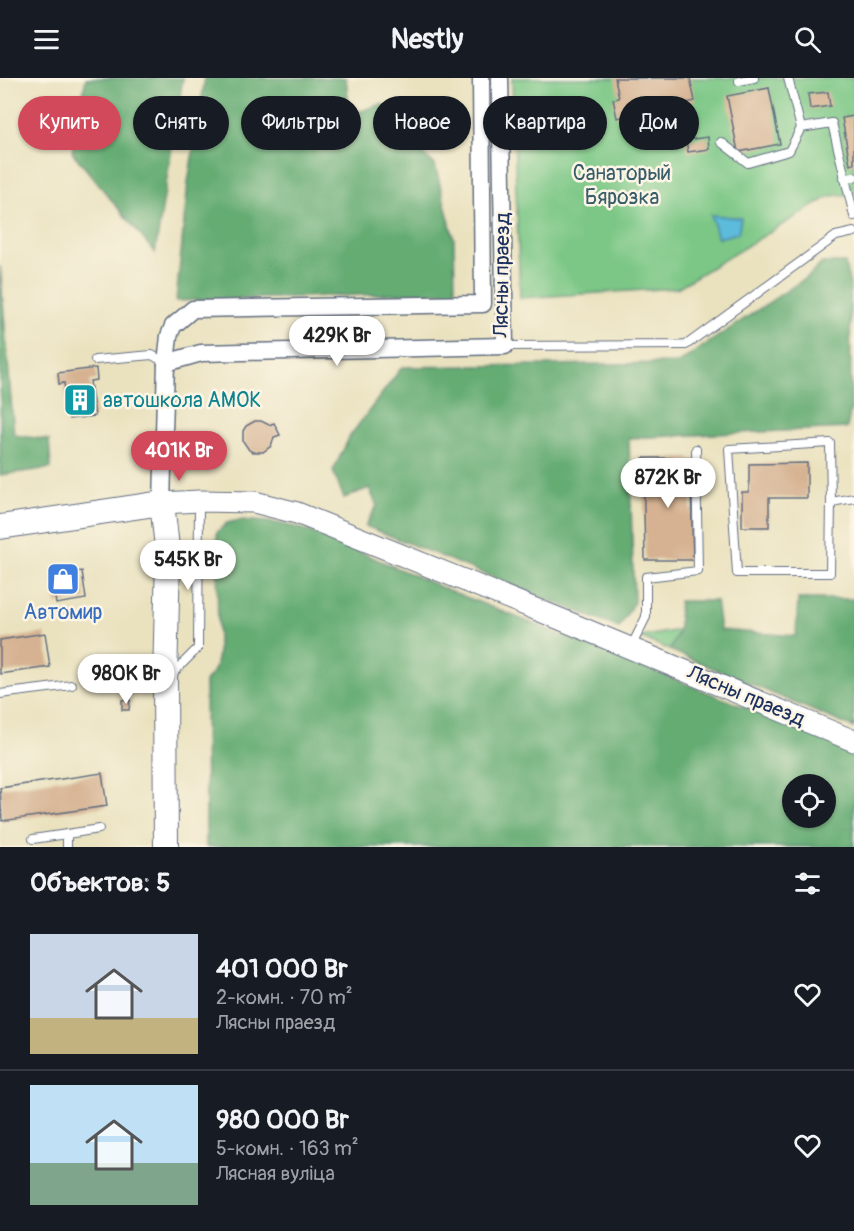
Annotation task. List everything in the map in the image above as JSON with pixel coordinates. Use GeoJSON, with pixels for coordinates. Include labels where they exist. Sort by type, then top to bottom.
{"type":"FeatureCollection","features":[{"type":"Feature","properties":{"kind":"main road"},"geometry":{"type":"LineString","coordinates":[[0,527],[162,503],[168,556],[165,681],[166,847]]}},
{"type":"Feature","properties":{"kind":"street","name":"Лясны праезд"},"geometry":{"type":"LineString","coordinates":[[481,78],[483,304],[193,309],[173,326],[169,336],[166,363],[201,353],[506,346],[500,78]]}},
{"type":"Feature","properties":{"kind":"street"},"geometry":{"type":"LineString","coordinates":[[162,503],[166,363]]}},
{"type":"Feature","properties":{"kind":"street","name":"Лясны праезд"},"geometry":{"type":"LineString","coordinates":[[162,503],[254,502],[297,513],[854,741]]}},
{"type":"Feature","properties":{"kind":"lane"},"geometry":{"type":"LineString","coordinates":[[739,81],[754,78]]}},
{"type":"Feature","properties":{"kind":"lane"},"geometry":{"type":"LineString","coordinates":[[721,142],[748,163],[789,151],[801,128],[788,78]]}},
{"type":"Feature","properties":{"kind":"lane"},"geometry":{"type":"LineString","coordinates":[[801,128],[832,123],[854,216]]}},
{"type":"Feature","properties":{"kind":"lane"},"geometry":{"type":"LineString","coordinates":[[844,178],[854,177]]}},
{"type":"Feature","properties":{"kind":"lane"},"geometry":{"type":"LineString","coordinates":[[506,346],[686,345],[836,236],[854,232]]}},
{"type":"Feature","properties":{"kind":"lane"},"geometry":{"type":"LineString","coordinates":[[95,360],[152,356],[166,363]]}},
{"type":"Feature","properties":{"kind":"lane"},"geometry":{"type":"LineString","coordinates":[[830,443],[831,502],[830,573],[737,573],[729,449],[830,443]]}},
{"type":"Feature","properties":{"kind":"lane"},"geometry":{"type":"LineString","coordinates":[[631,648],[646,617],[646,577],[698,571],[696,449]]}},
{"type":"Feature","properties":{"kind":"lane"},"geometry":{"type":"LineString","coordinates":[[831,502],[854,498]]}},
{"type":"Feature","properties":{"kind":"lane"},"geometry":{"type":"LineString","coordinates":[[165,681],[198,648],[199,501]]}},
{"type":"Feature","properties":{"kind":"lane"},"geometry":{"type":"LineString","coordinates":[[0,694],[72,685]]}},
{"type":"Feature","properties":{"kind":"lane"},"geometry":{"type":"LineString","coordinates":[[33,839],[99,829]]}},
{"type":"Feature","properties":{"kind":"lane"},"geometry":{"type":"LineString","coordinates":[[66,834],[67,847]]}},
{"type":"Feature","properties":{"kind":"green space"},"geometry":{"type":"Polygon","coordinates":[[[86,78],[183,78],[180,96],[133,96],[133,150],[171,150],[155,253],[72,152],[72,150],[121,150],[121,96],[83,96],[86,78]]]}},
{"type":"Feature","properties":{"kind":"green space"},"geometry":{"type":"Polygon","coordinates":[[[205,78],[346,78],[348,96],[241,96],[241,150],[361,150],[361,111],[373,107],[373,150],[419,150],[435,165],[454,239],[455,292],[176,301],[193,150],[229,150],[229,96],[202,96],[205,78]]]}},
{"type":"Feature","properties":{"kind":"green space","name":"Санаторый Бярозка"},"geometry":{"type":"Polygon","coordinates":[[[512,78],[854,78],[854,194],[830,196],[677,288],[520,298],[515,150],[607,150],[607,96],[513,96],[512,78]]]}},
{"type":"Feature","properties":{"kind":"green space"},"geometry":{"type":"Polygon","coordinates":[[[822,263],[845,263],[850,285],[851,408],[847,428],[629,438],[634,602],[619,628],[365,526],[377,506],[369,488],[344,498],[333,471],[350,436],[402,367],[678,363],[810,275],[822,263]]]}},
{"type":"Feature","properties":{"kind":"green space"},"geometry":{"type":"Polygon","coordinates":[[[0,266],[14,435],[49,440],[51,468],[0,475],[0,266]]]}},
{"type":"Feature","properties":{"kind":"green space"},"geometry":{"type":"Polygon","coordinates":[[[240,520],[271,522],[300,528],[448,590],[854,750],[854,847],[206,847],[205,682],[215,669],[218,654],[217,532],[227,523],[240,520]]]}},
{"type":"Feature","properties":{"kind":"green space"},"geometry":{"type":"Polygon","coordinates":[[[798,599],[854,599],[854,728],[670,650],[679,630],[679,601],[716,601],[720,630],[796,636],[798,599]]]}},
{"type":"Feature","properties":{"kind":"green space"},"geometry":{"type":"Polygon","coordinates":[[[679,630],[670,650],[640,637],[679,630]]]}},
{"type":"Feature","properties":{"kind":"water"},"geometry":{"type":"Polygon","coordinates":[[[711,215],[741,218],[738,233],[718,238],[711,215]]]}},
{"type":"Feature","properties":{"kind":"building"},"geometry":{"type":"Polygon","coordinates":[[[615,78],[690,78],[694,96],[619,96],[619,98],[615,78]]]}},
{"type":"Feature","properties":{"kind":"building"},"geometry":{"type":"Polygon","coordinates":[[[769,88],[780,144],[738,152],[727,96],[769,88]]]}},
{"type":"Feature","properties":{"kind":"building"},"geometry":{"type":"Polygon","coordinates":[[[828,92],[830,106],[810,109],[808,94],[828,92]]]}},
{"type":"Feature","properties":{"kind":"building"},"geometry":{"type":"Polygon","coordinates":[[[619,98],[619,118],[617,118],[613,99],[619,98]]]}},
{"type":"Feature","properties":{"kind":"building"},"geometry":{"type":"Polygon","coordinates":[[[854,116],[854,164],[850,165],[842,118],[854,116]]]}},
{"type":"Feature","properties":{"kind":"building"},"geometry":{"type":"Polygon","coordinates":[[[708,137],[709,149],[688,152],[688,150],[699,150],[699,138],[708,137]]]}},
{"type":"Feature","properties":{"kind":"building","name":"автошкола АМОК"},"geometry":{"type":"Polygon","coordinates":[[[96,368],[97,380],[90,381],[95,416],[69,419],[64,383],[59,384],[58,373],[96,368]]]}},
{"type":"Feature","properties":{"kind":"building"},"geometry":{"type":"Polygon","coordinates":[[[255,421],[269,425],[274,423],[280,435],[274,437],[271,446],[263,452],[249,450],[243,441],[243,431],[246,426],[255,421]]]}},
{"type":"Feature","properties":{"kind":"building"},"geometry":{"type":"Polygon","coordinates":[[[643,458],[690,458],[693,560],[645,560],[643,458]]]}},
{"type":"Feature","properties":{"kind":"building"},"geometry":{"type":"Polygon","coordinates":[[[807,463],[807,498],[769,498],[769,527],[742,527],[742,492],[749,492],[749,464],[807,463]]]}},
{"type":"Feature","properties":{"kind":"building"},"geometry":{"type":"Polygon","coordinates":[[[82,571],[86,599],[56,604],[52,576],[82,571]]]}},
{"type":"Feature","properties":{"kind":"building"},"geometry":{"type":"Polygon","coordinates":[[[45,633],[50,667],[0,674],[0,640],[45,633]]]}},
{"type":"Feature","properties":{"kind":"building"},"geometry":{"type":"Polygon","coordinates":[[[122,700],[130,700],[129,710],[122,710],[122,700]]]}},
{"type":"Feature","properties":{"kind":"building"},"geometry":{"type":"Polygon","coordinates":[[[102,773],[107,806],[2,821],[0,788],[102,773]]]}},
{"type":"Feature","properties":{"kind":"place","name":"автошкола АМОК"},"geometry":{"type":"Point","coordinates":[80,400]}},
{"type":"Feature","properties":{"kind":"place","name":"Автомир"},"geometry":{"type":"Point","coordinates":[63,579]}}]}
